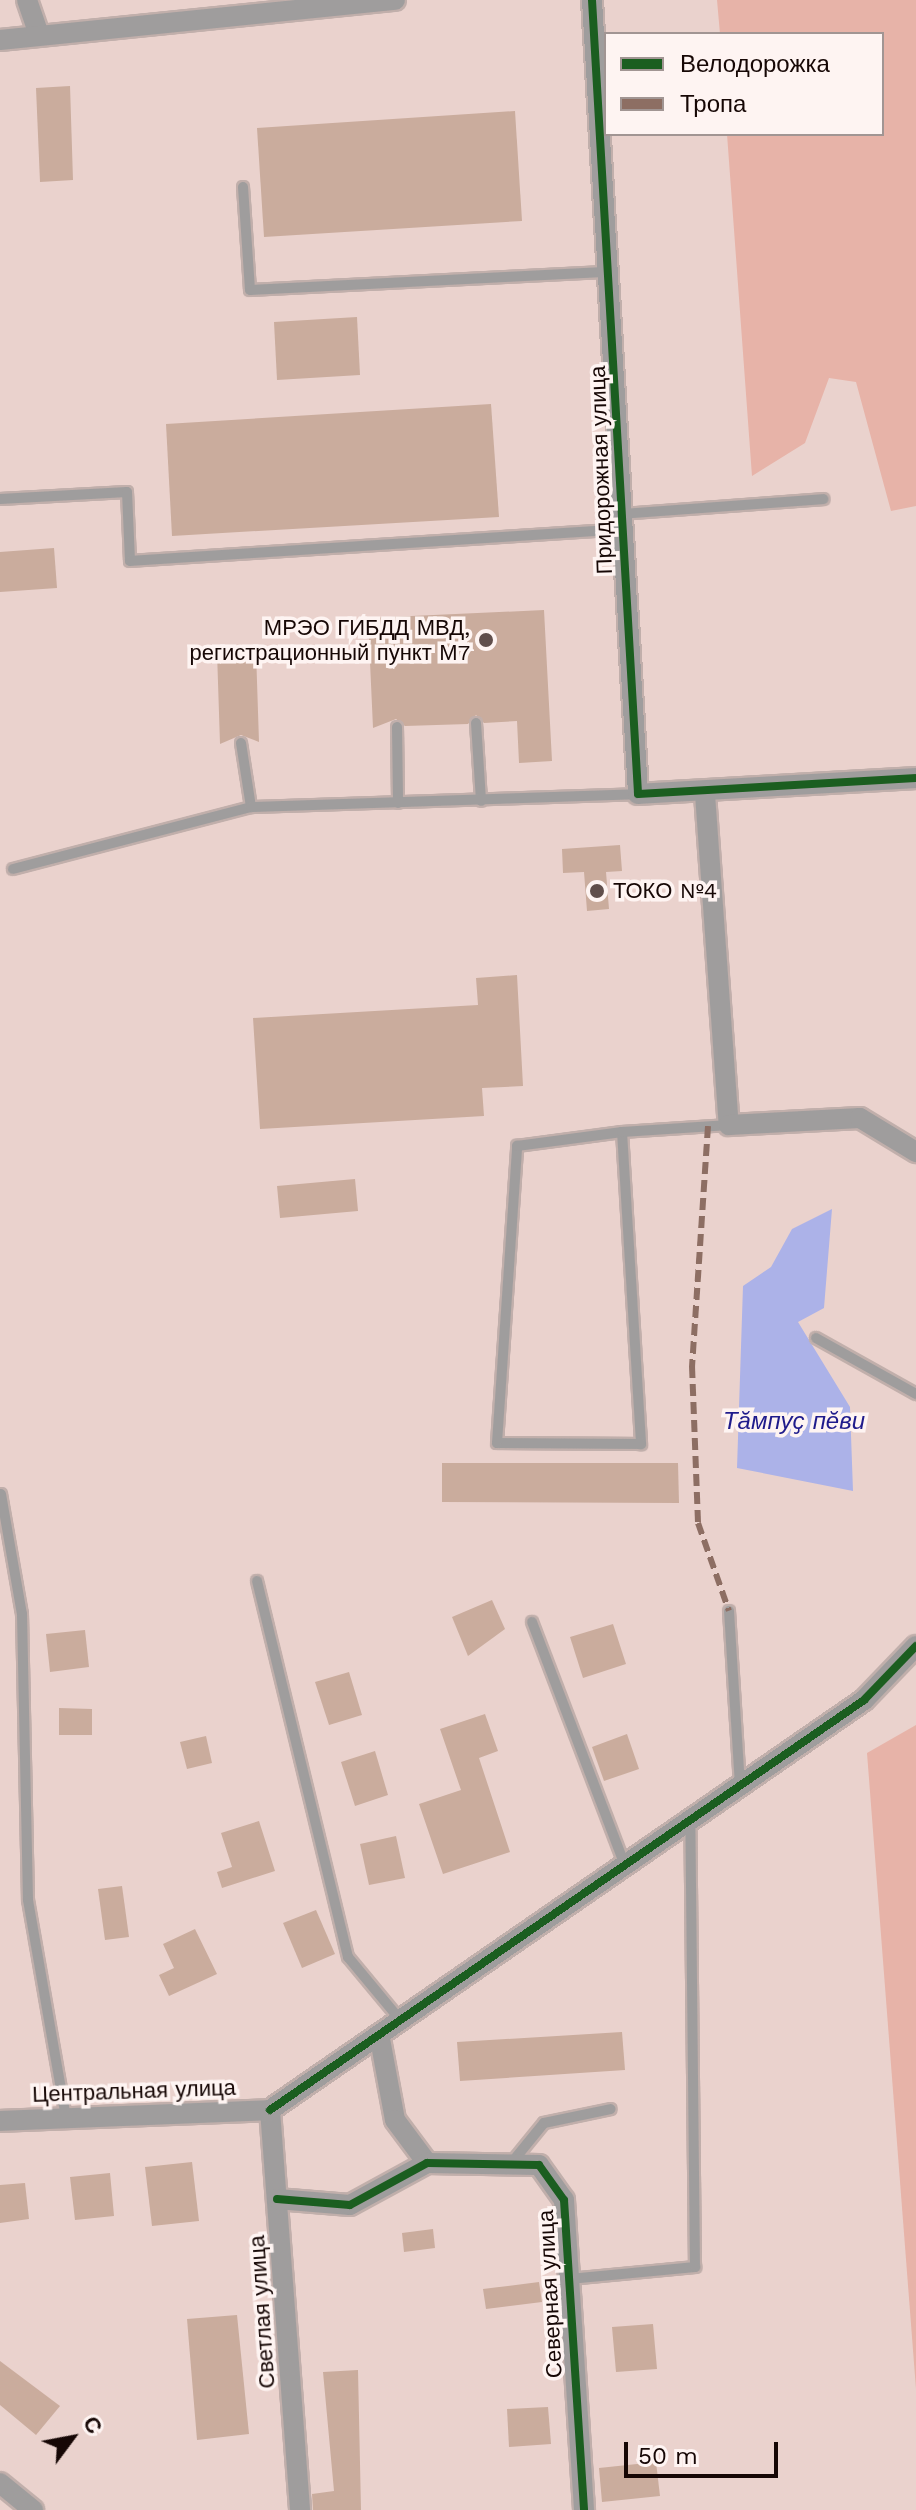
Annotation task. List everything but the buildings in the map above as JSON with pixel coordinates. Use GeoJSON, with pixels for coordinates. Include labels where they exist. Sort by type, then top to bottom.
{"type":"FeatureCollection","features":[{"type":"Feature","properties":{"kind":"street"},"geometry":{"type":"LineString","coordinates":[[27,0],[39,34]]}},
{"type":"Feature","properties":{"kind":"street"},"geometry":{"type":"LineString","coordinates":[[0,40],[288,5],[395,0]]}},
{"type":"Feature","properties":{"kind":"street","name":"Придорожная улица"},"geometry":{"type":"LineString","coordinates":[[592,0],[612,272],[620,521],[638,794]]}},
{"type":"Feature","properties":{"kind":"street"},"geometry":{"type":"LineString","coordinates":[[638,794],[705,794],[916,778]]}},
{"type":"Feature","properties":{"kind":"street"},"geometry":{"type":"LineString","coordinates":[[705,794],[729,1125],[860,1118],[916,1152]]}},
{"type":"Feature","properties":{"kind":"street"},"geometry":{"type":"LineString","coordinates":[[270,2110],[404,2023],[864,1700],[916,1646]]}},
{"type":"Feature","properties":{"kind":"street"},"geometry":{"type":"LineString","coordinates":[[380,2039],[395,2120],[427,2163]]}},
{"type":"Feature","properties":{"kind":"street","name":"Центральная улица"},"geometry":{"type":"LineString","coordinates":[[0,2121],[270,2110]]}},
{"type":"Feature","properties":{"kind":"street","name":"Светлая улица"},"geometry":{"type":"LineString","coordinates":[[270,2110],[300,2510]]}},
{"type":"Feature","properties":{"kind":"street","name":"Северная улица"},"geometry":{"type":"LineString","coordinates":[[277,2199],[350,2205],[427,2163],[513,2161],[539,2165],[564,2200],[584,2510]]}},
{"type":"Feature","properties":{"kind":"street"},"geometry":{"type":"LineString","coordinates":[[0,2483],[33,2510]]}},
{"type":"Feature","properties":{"kind":"lane"},"geometry":{"type":"LineString","coordinates":[[243,187],[250,290],[612,272]]}},
{"type":"Feature","properties":{"kind":"lane"},"geometry":{"type":"LineString","coordinates":[[0,499],[127,492],[130,561],[620,521],[823,499]]}},
{"type":"Feature","properties":{"kind":"lane"},"geometry":{"type":"LineString","coordinates":[[476,723],[481,801]]}},
{"type":"Feature","properties":{"kind":"lane"},"geometry":{"type":"LineString","coordinates":[[397,727],[398,803]]}},
{"type":"Feature","properties":{"kind":"lane"},"geometry":{"type":"LineString","coordinates":[[241,743],[251,807]]}},
{"type":"Feature","properties":{"kind":"lane"},"geometry":{"type":"LineString","coordinates":[[13,869],[251,807],[638,794]]}},
{"type":"Feature","properties":{"kind":"lane"},"geometry":{"type":"LineString","coordinates":[[622,1132],[641,1444],[497,1443],[517,1146],[622,1132],[729,1125]]}},
{"type":"Feature","properties":{"kind":"lane"},"geometry":{"type":"LineString","coordinates":[[816,1338],[916,1394]]}},
{"type":"Feature","properties":{"kind":"lane"},"geometry":{"type":"LineString","coordinates":[[1,1494],[22,1614],[28,1900],[66,2118]]}},
{"type":"Feature","properties":{"kind":"lane"},"geometry":{"type":"LineString","coordinates":[[257,1581],[348,1957],[404,2023]]}},
{"type":"Feature","properties":{"kind":"lane"},"geometry":{"type":"LineString","coordinates":[[729,1611],[740,1788]]}},
{"type":"Feature","properties":{"kind":"lane"},"geometry":{"type":"LineString","coordinates":[[532,1622],[626,1869]]}},
{"type":"Feature","properties":{"kind":"lane"},"geometry":{"type":"LineString","coordinates":[[569,2279],[695,2267],[690,1824]]}},
{"type":"Feature","properties":{"kind":"lane"},"geometry":{"type":"LineString","coordinates":[[513,2161],[544,2123],[611,2109]]}},
{"type":"Feature","properties":{"kind":"shaded area"},"geometry":{"type":"Polygon","coordinates":[[[717,0],[916,0],[916,506],[891,511],[856,382],[829,378],[805,443],[752,476],[727,136],[884,136],[884,32],[720,32],[717,0]]]}},
{"type":"Feature","properties":{"kind":"shaded area"},"geometry":{"type":"Polygon","coordinates":[[[916,1725],[916,2389],[867,1753],[916,1725]]]}},
{"type":"Feature","properties":{"kind":"water","name":"Тӑмпуҫ пӗви"},"geometry":{"type":"Polygon","coordinates":[[[832,1209],[824,1308],[798,1322],[850,1407],[853,1491],[737,1468],[743,1286],[771,1267],[792,1229],[832,1209]]]}},
{"type":"Feature","properties":{"kind":"marked path"},"geometry":{"type":"LineString","coordinates":[[708,1126],[692,1366],[698,1523],[729,1611]]}},
{"type":"Feature","properties":{"kind":"cycle path"},"geometry":{"type":"LineString","coordinates":[[592,0],[638,794],[916,778]]}},
{"type":"Feature","properties":{"kind":"cycle path"},"geometry":{"type":"LineString","coordinates":[[270,2110],[864,1700],[916,1646]]}},
{"type":"Feature","properties":{"kind":"cycle path"},"geometry":{"type":"LineString","coordinates":[[277,2199],[350,2205],[427,2163],[539,2165],[564,2200],[584,2510]]}},
{"type":"Feature","properties":{"kind":"place","name":"МРЭО ГИБДД МВД, регистрационный пункт М7"},"geometry":{"type":"Point","coordinates":[486,640]}},
{"type":"Feature","properties":{"kind":"place","name":"ТОКО №4"},"geometry":{"type":"Point","coordinates":[597,891]}}]}
